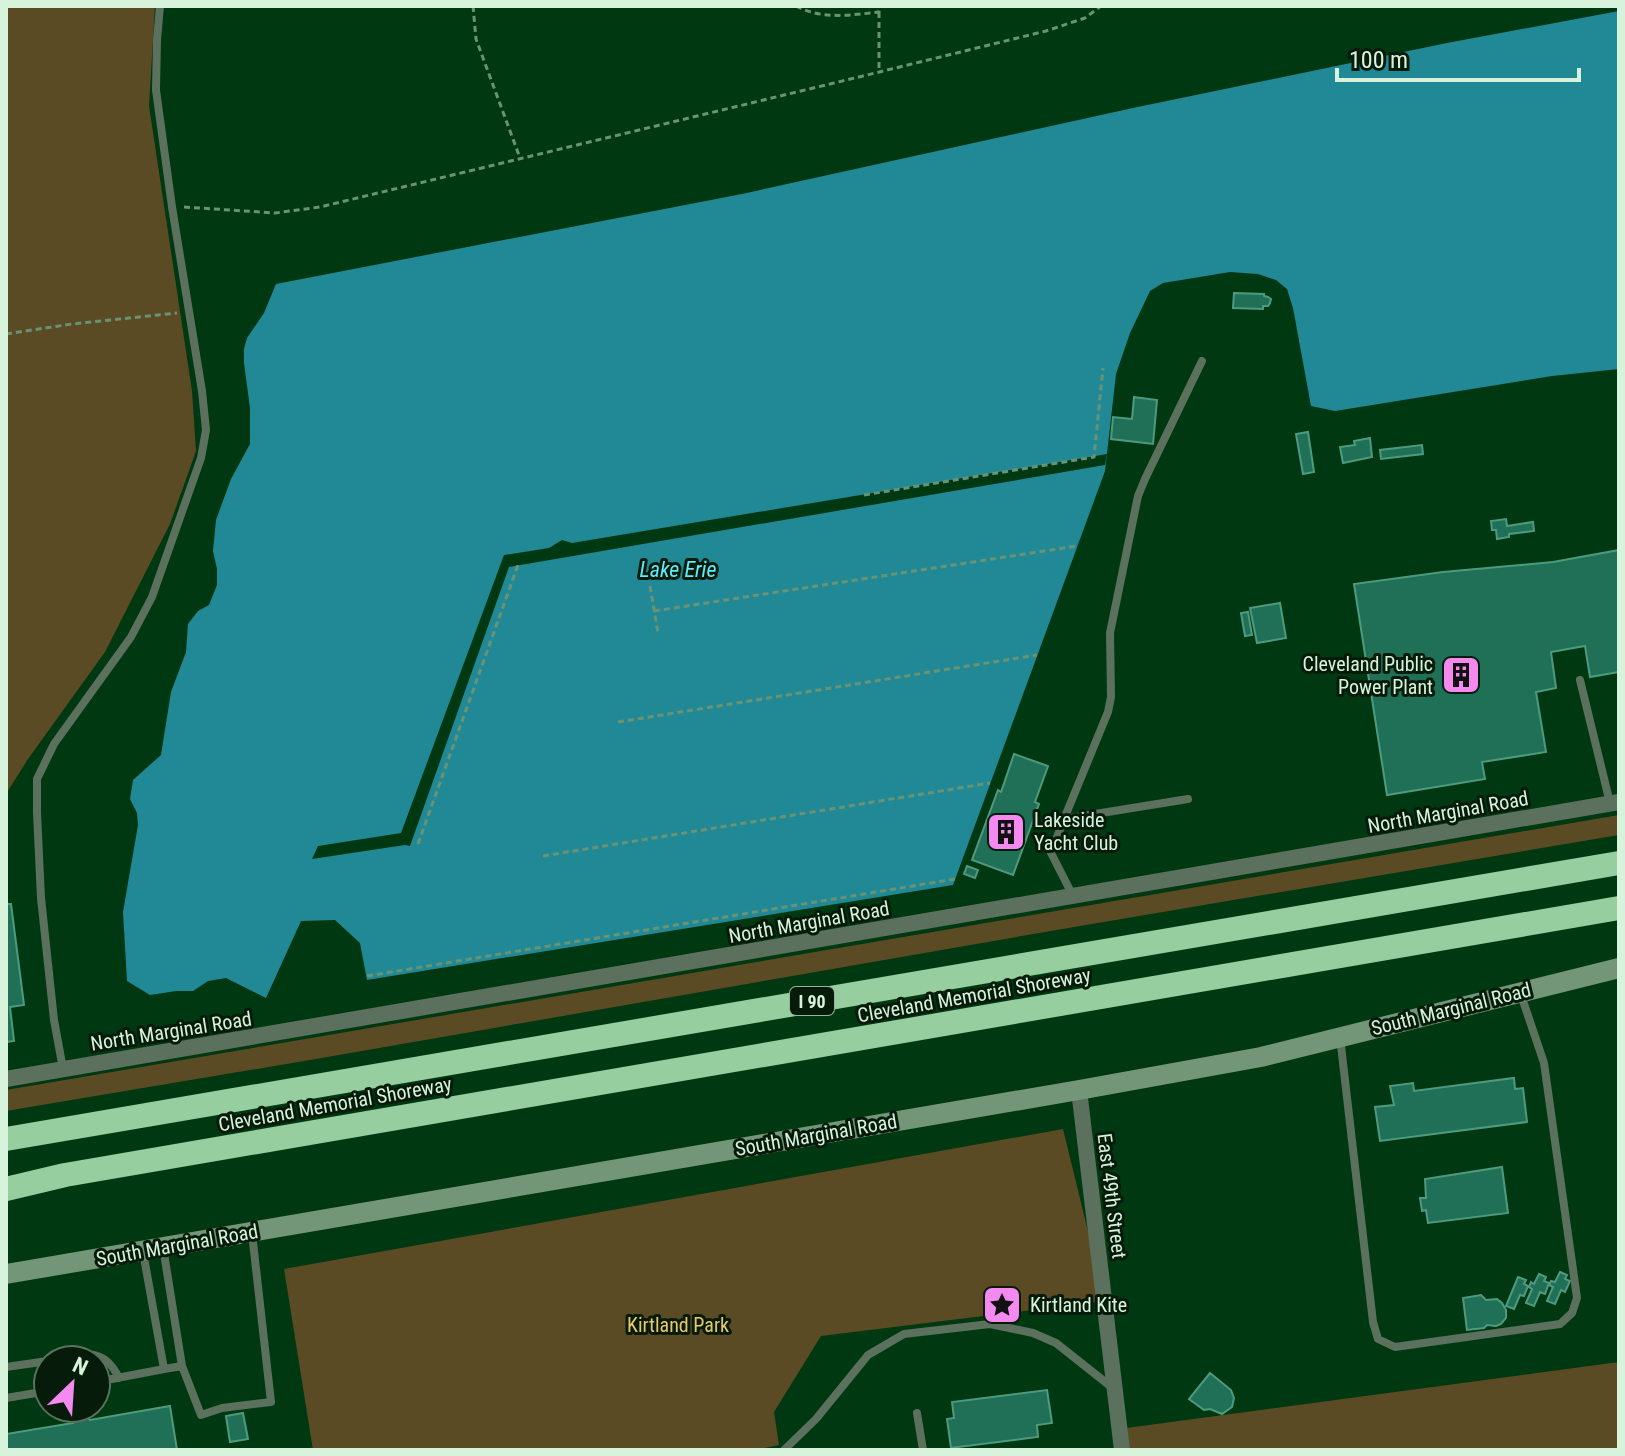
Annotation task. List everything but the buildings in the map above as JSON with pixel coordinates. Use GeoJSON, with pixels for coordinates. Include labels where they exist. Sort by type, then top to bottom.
{"type":"FeatureCollection","features":[{"type":"Feature","properties":{"kind":"highway","name":"Cleveland Memorial Shoreway"},"geometry":{"type":"LineString","coordinates":[[6,1139],[1619,863]]}},
{"type":"Feature","properties":{"kind":"highway","name":"Cleveland Memorial Shoreway"},"geometry":{"type":"LineString","coordinates":[[6,1186],[1619,908]]}},
{"type":"Feature","properties":{"kind":"street","name":"North Marginal Road"},"geometry":{"type":"LineString","coordinates":[[6,1079],[1614,803]]}},
{"type":"Feature","properties":{"kind":"street","name":"South Marginal Road"},"geometry":{"type":"LineString","coordinates":[[6,1274],[1261,1057],[1619,968]]}},
{"type":"Feature","properties":{"kind":"street","name":"East 49th Street"},"geometry":{"type":"LineString","coordinates":[[1079,1090],[1122,1450]]}},
{"type":"Feature","properties":{"kind":"lane"},"geometry":{"type":"LineString","coordinates":[[63,1069],[54,1020],[41,898],[37,779],[54,744],[131,637],[152,597],[201,458],[206,430],[156,90],[160,6]]}},
{"type":"Feature","properties":{"kind":"lane"},"geometry":{"type":"LineString","coordinates":[[1074,897],[1051,853],[1108,712],[1111,697],[1110,633],[1138,496],[1202,361]]}},
{"type":"Feature","properties":{"kind":"lane"},"geometry":{"type":"LineString","coordinates":[[1580,680],[1614,803]]}},
{"type":"Feature","properties":{"kind":"lane"},"geometry":{"type":"LineString","coordinates":[[1064,819],[1188,799]]}},
{"type":"Feature","properties":{"kind":"lane"},"geometry":{"type":"LineString","coordinates":[[1340,1037],[1373,1322],[1378,1339],[1395,1347],[1560,1324],[1572,1313],[1577,1298],[1544,1063],[1520,992]]}},
{"type":"Feature","properties":{"kind":"lane"},"geometry":{"type":"LineString","coordinates":[[153,1249],[182,1366],[201,1415],[222,1408],[271,1402],[252,1232]]}},
{"type":"Feature","properties":{"kind":"lane"},"geometry":{"type":"LineString","coordinates":[[153,1249],[164,1369]]}},
{"type":"Feature","properties":{"kind":"lane"},"geometry":{"type":"LineString","coordinates":[[784,1450],[816,1419],[868,1355],[904,1334],[990,1324],[1033,1333],[1056,1343],[1115,1390]]}},
{"type":"Feature","properties":{"kind":"lane"},"geometry":{"type":"LineString","coordinates":[[6,1367],[32,1363]]}},
{"type":"Feature","properties":{"kind":"lane"},"geometry":{"type":"LineString","coordinates":[[112,1364],[119,1378]]}},
{"type":"Feature","properties":{"kind":"lane"},"geometry":{"type":"LineString","coordinates":[[112,1379],[182,1366]]}},
{"type":"Feature","properties":{"kind":"lane"},"geometry":{"type":"LineString","coordinates":[[6,1398],[32,1394]]}},
{"type":"Feature","properties":{"kind":"lane"},"geometry":{"type":"LineString","coordinates":[[917,1413],[923,1450]]}},
{"type":"Feature","properties":{"kind":"path"},"geometry":{"type":"LineString","coordinates":[[473,6],[476,39],[520,159]]}},
{"type":"Feature","properties":{"kind":"path"},"geometry":{"type":"LineString","coordinates":[[796,6],[807,12],[842,16],[879,12]]}},
{"type":"Feature","properties":{"kind":"path"},"geometry":{"type":"LineString","coordinates":[[879,72],[881,6]]}},
{"type":"Feature","properties":{"kind":"path"},"geometry":{"type":"LineString","coordinates":[[172,207],[275,213],[320,207],[1046,31],[1085,18],[1101,6]]}},
{"type":"Feature","properties":{"kind":"path"},"geometry":{"type":"LineString","coordinates":[[6,334],[189,313]]}},
{"type":"Feature","properties":{"kind":"path"},"geometry":{"type":"LineString","coordinates":[[864,495],[1094,457],[1103,368]]}},
{"type":"Feature","properties":{"kind":"path"},"geometry":{"type":"LineString","coordinates":[[654,611],[1077,546]]}},
{"type":"Feature","properties":{"kind":"path"},"geometry":{"type":"LineString","coordinates":[[418,844],[518,565]]}},
{"type":"Feature","properties":{"kind":"path"},"geometry":{"type":"LineString","coordinates":[[650,586],[658,633]]}},
{"type":"Feature","properties":{"kind":"path"},"geometry":{"type":"LineString","coordinates":[[618,722],[1037,655]]}},
{"type":"Feature","properties":{"kind":"path"},"geometry":{"type":"LineString","coordinates":[[543,856],[990,783]]}},
{"type":"Feature","properties":{"kind":"path"},"geometry":{"type":"LineString","coordinates":[[367,976],[955,879]]}},
{"type":"Feature","properties":{"kind":"green space"},"geometry":{"type":"Polygon","coordinates":[[[6,6],[155,6],[149,106],[192,391],[196,451],[170,524],[105,652],[6,794],[6,6]]]}},
{"type":"Feature","properties":{"kind":"green space"},"geometry":{"type":"Polygon","coordinates":[[[1619,815],[1619,835],[6,1111],[6,1090],[1619,815]]]}},
{"type":"Feature","properties":{"kind":"green space","name":"Kirtland Park"},"geometry":{"type":"Polygon","coordinates":[[[1063,1129],[1105,1301],[821,1336],[774,1412],[779,1445],[754,1450],[313,1450],[284,1269],[1063,1129]]]}},
{"type":"Feature","properties":{"kind":"green space"},"geometry":{"type":"Polygon","coordinates":[[[1619,1362],[1619,1450],[1122,1450],[1119,1429],[1619,1362]]]}},
{"type":"Feature","properties":{"kind":"water","name":"Lake Erie"},"geometry":{"type":"Polygon","coordinates":[[[1619,11],[1619,369],[1552,376],[1335,411],[1311,406],[1293,308],[1287,289],[1276,280],[1258,274],[1230,272],[1163,283],[1150,291],[1130,333],[1116,374],[1105,471],[953,885],[367,980],[360,943],[335,920],[301,921],[266,998],[226,978],[208,981],[193,991],[150,995],[127,981],[123,912],[138,825],[137,813],[130,799],[133,780],[161,755],[171,692],[186,652],[188,624],[198,611],[209,605],[217,585],[213,551],[216,520],[231,479],[250,444],[244,349],[276,284],[742,194],[1133,108],[1619,11]]]}},
{"type":"Feature","properties":{"kind":"pier"},"geometry":{"type":"Polygon","coordinates":[[[1107,454],[1105,465],[509,567],[410,846],[312,859],[318,846],[401,833],[504,555],[549,548],[562,540],[572,543],[1107,454]]]}},
{"type":"Feature","properties":{"kind":"place","name":"Cleveland Public Power Plant"},"geometry":{"type":"Point","coordinates":[1461,675]}},
{"type":"Feature","properties":{"kind":"place","name":"Lakeside Yacht Club"},"geometry":{"type":"Point","coordinates":[1006,832]}},
{"type":"Feature","properties":{"kind":"place","name":"Kirtland Kite"},"geometry":{"type":"Point","coordinates":[1002,1305]}}]}
